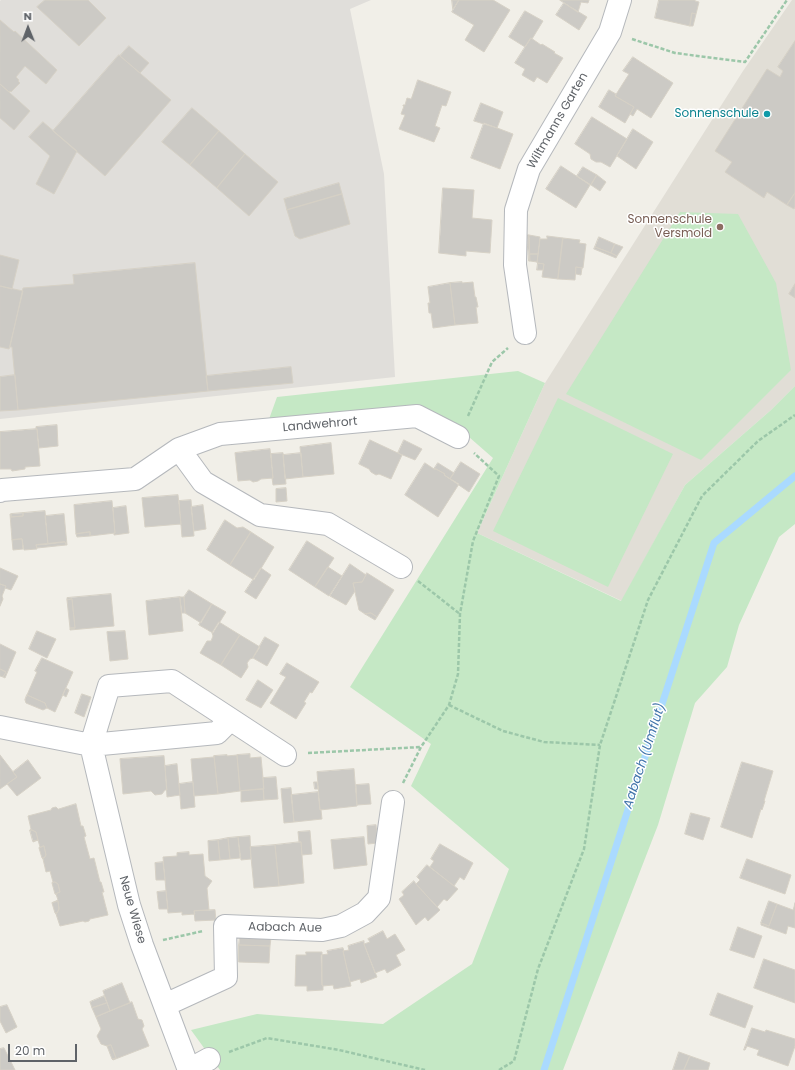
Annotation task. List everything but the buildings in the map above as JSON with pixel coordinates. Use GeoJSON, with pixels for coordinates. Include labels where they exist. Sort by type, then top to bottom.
{"type":"FeatureCollection","features":[{"type":"Feature","properties":{"kind":"street","name":"Wiltmanns Garten"},"geometry":{"type":"LineString","coordinates":[[525,333],[515,265],[516,210],[529,168],[610,32],[620,0]]}},
{"type":"Feature","properties":{"kind":"street","name":"Landwehrort"},"geometry":{"type":"LineString","coordinates":[[0,491],[135,479],[179,449],[220,434],[417,416],[458,437]]}},
{"type":"Feature","properties":{"kind":"street"},"geometry":{"type":"LineString","coordinates":[[179,449],[203,482],[260,515],[328,524],[401,567]]}},
{"type":"Feature","properties":{"kind":"street"},"geometry":{"type":"LineString","coordinates":[[91,745],[109,686],[172,681],[285,755]]}},
{"type":"Feature","properties":{"kind":"street"},"geometry":{"type":"LineString","coordinates":[[0,727],[91,745],[217,733],[230,720]]}},
{"type":"Feature","properties":{"kind":"street","name":"Neue Wiese"},"geometry":{"type":"LineString","coordinates":[[91,745],[129,905],[142,945],[189,1070]]}},
{"type":"Feature","properties":{"kind":"street","name":"Aabach Aue"},"geometry":{"type":"LineString","coordinates":[[225,926],[322,930],[341,926],[365,913],[379,898],[394,802]]}},
{"type":"Feature","properties":{"kind":"street"},"geometry":{"type":"LineString","coordinates":[[165,1005],[226,977],[225,926]]}},
{"type":"Feature","properties":{"kind":"street"},"geometry":{"type":"LineString","coordinates":[[189,1070],[209,1059]]}},
{"type":"Feature","properties":{"kind":"path"},"geometry":{"type":"LineString","coordinates":[[610,32],[675,53],[745,62],[787,0]]}},
{"type":"Feature","properties":{"kind":"path"},"geometry":{"type":"LineString","coordinates":[[394,802],[421,747],[449,705],[458,674],[460,614],[473,541],[499,476],[458,437],[492,362],[525,333]]}},
{"type":"Feature","properties":{"kind":"path"},"geometry":{"type":"LineString","coordinates":[[499,1070],[514,1061],[538,969],[584,849],[600,745],[648,600],[702,496],[758,441],[795,415]]}},
{"type":"Feature","properties":{"kind":"path"},"geometry":{"type":"LineString","coordinates":[[401,567],[460,614]]}},
{"type":"Feature","properties":{"kind":"path"},"geometry":{"type":"LineString","coordinates":[[449,705],[503,731],[544,742],[600,745]]}},
{"type":"Feature","properties":{"kind":"path"},"geometry":{"type":"LineString","coordinates":[[285,755],[421,747]]}},
{"type":"Feature","properties":{"kind":"path"},"geometry":{"type":"LineString","coordinates":[[142,945],[225,926]]}},
{"type":"Feature","properties":{"kind":"path"},"geometry":{"type":"LineString","coordinates":[[209,1059],[267,1038],[339,1050],[425,1070]]}},
{"type":"Feature","properties":{"kind":"shaded area"},"geometry":{"type":"Polygon","coordinates":[[[1,0],[371,0],[350,9],[384,174],[395,377],[0,419],[1,0]]]}},
{"type":"Feature","properties":{"kind":"shaded area","name":"Sonnenschule Versmold"},"geometry":{"type":"Polygon","coordinates":[[[792,0],[795,0],[795,386],[771,410],[685,485],[622,601],[477,533],[545,383],[743,71],[792,0]]]}},
{"type":"Feature","properties":{"kind":"green space"},"geometry":{"type":"Polygon","coordinates":[[[680,212],[738,214],[776,283],[791,370],[701,460],[566,394],[680,212]]]}},
{"type":"Feature","properties":{"kind":"green space"},"geometry":{"type":"Polygon","coordinates":[[[518,371],[545,383],[477,533],[621,601],[685,485],[771,410],[795,386],[795,524],[779,537],[739,625],[727,667],[695,703],[658,825],[563,1070],[220,1070],[191,1030],[257,1014],[383,1024],[472,964],[509,869],[411,786],[431,744],[350,687],[493,458],[469,437],[419,410],[268,422],[277,397],[518,371]]]}},
{"type":"Feature","properties":{"kind":"green space"},"geometry":{"type":"Polygon","coordinates":[[[558,398],[673,454],[608,587],[493,531],[558,398]]]}},
{"type":"Feature","properties":{"kind":"waterway","name":"Aabach (Umflut)"},"geometry":{"type":"LineString","coordinates":[[544,1070],[714,543],[795,476]]}},
{"type":"Feature","properties":{"kind":"place","name":"Sonnenschule"},"geometry":{"type":"Point","coordinates":[767,114]}},
{"type":"Feature","properties":{"kind":"place","name":"Sonnenschule Versmold"},"geometry":{"type":"Point","coordinates":[720,227]}}]}
